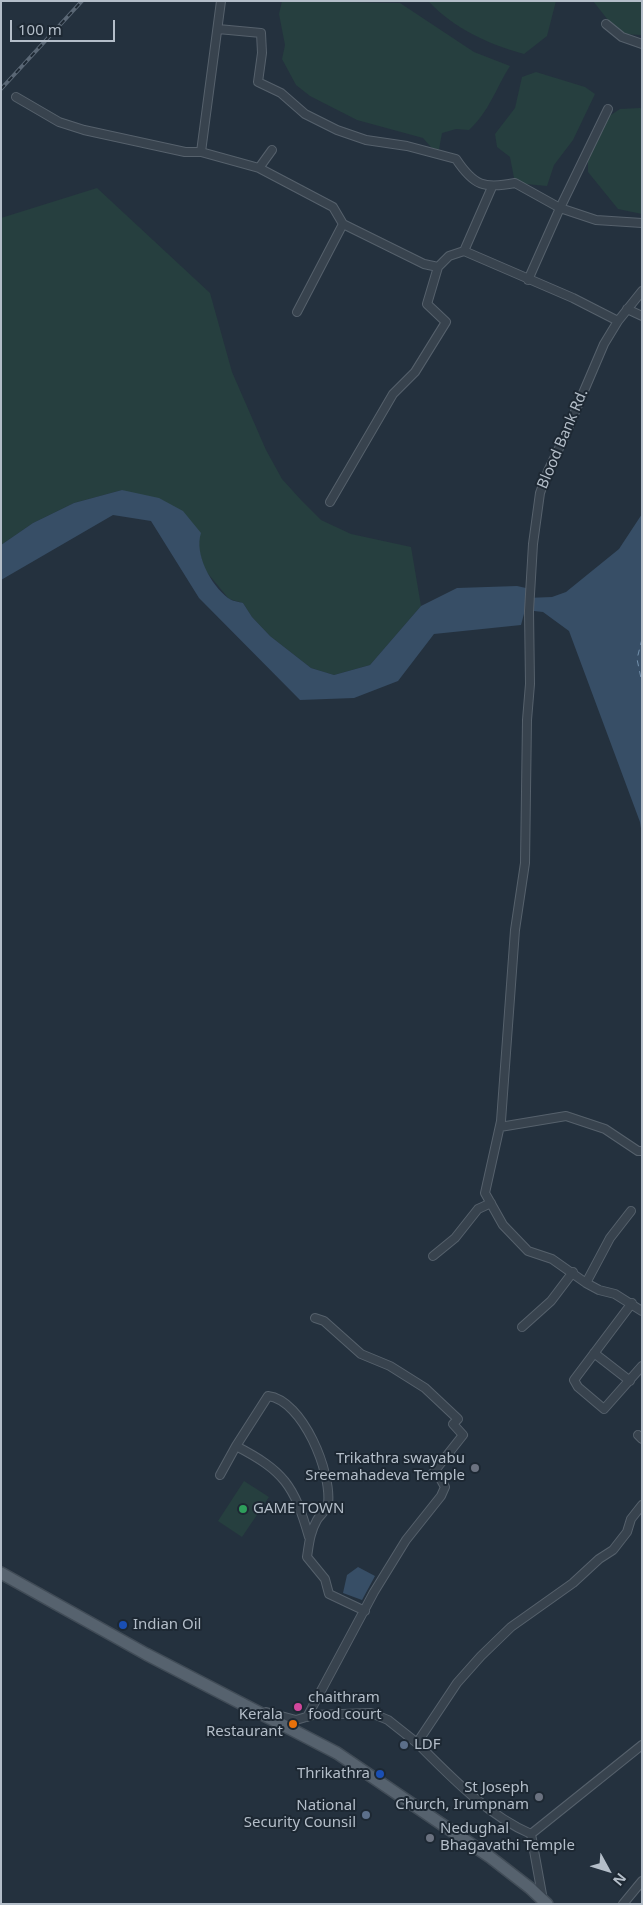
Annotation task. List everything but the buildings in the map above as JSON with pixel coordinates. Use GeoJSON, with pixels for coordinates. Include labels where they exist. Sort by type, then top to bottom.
{"type":"FeatureCollection","features":[{"type":"Feature","properties":{"kind":"main road"},"geometry":{"type":"LineString","coordinates":[[1,1573],[146,1654],[359,1766],[484,1853],[545,1902]]}},
{"type":"Feature","properties":{"kind":"street"},"geometry":{"type":"LineString","coordinates":[[201,152],[221,1]]}},
{"type":"Feature","properties":{"kind":"street"},"geometry":{"type":"LineString","coordinates":[[606,24],[622,37],[642,44]]}},
{"type":"Feature","properties":{"kind":"street"},"geometry":{"type":"LineString","coordinates":[[218,29],[261,33],[262,53],[258,82],[282,93],[305,114],[337,130],[366,140],[406,146],[456,159],[468,176],[492,187],[516,183],[560,208],[596,220],[642,223]]}},
{"type":"Feature","properties":{"kind":"street"},"geometry":{"type":"LineString","coordinates":[[16,97],[59,122],[84,130],[185,152],[201,152],[259,168],[333,208],[343,224],[424,264],[438,267]]}},
{"type":"Feature","properties":{"kind":"street"},"geometry":{"type":"LineString","coordinates":[[528,280],[560,208],[608,109]]}},
{"type":"Feature","properties":{"kind":"street"},"geometry":{"type":"LineString","coordinates":[[259,168],[272,150]]}},
{"type":"Feature","properties":{"kind":"street"},"geometry":{"type":"LineString","coordinates":[[464,251],[492,187]]}},
{"type":"Feature","properties":{"kind":"street"},"geometry":{"type":"LineString","coordinates":[[297,312],[343,224]]}},
{"type":"Feature","properties":{"kind":"street"},"geometry":{"type":"LineString","coordinates":[[330,502],[392,394],[415,372],[446,322],[427,304],[438,267],[449,256],[464,251],[573,298],[618,321]]}},
{"type":"Feature","properties":{"kind":"street","name":"Blood Bank Rd."},"geometry":{"type":"LineString","coordinates":[[642,291],[618,321],[604,344],[540,493],[533,544],[529,601],[531,643],[530,704],[527,720],[527,838],[523,884],[515,930],[500,1127],[485,1193],[503,1224],[528,1251],[552,1259],[586,1283],[632,1303],[642,1311]]}},
{"type":"Feature","properties":{"kind":"street"},"geometry":{"type":"LineString","coordinates":[[627,309],[642,316]]}},
{"type":"Feature","properties":{"kind":"street"},"geometry":{"type":"LineString","coordinates":[[500,1127],[566,1116],[605,1129],[638,1151],[642,1151]]}},
{"type":"Feature","properties":{"kind":"street"},"geometry":{"type":"LineString","coordinates":[[433,1256],[455,1238],[478,1209],[491,1203]]}},
{"type":"Feature","properties":{"kind":"street"},"geometry":{"type":"LineString","coordinates":[[586,1283],[610,1238],[631,1211]]}},
{"type":"Feature","properties":{"kind":"street"},"geometry":{"type":"LineString","coordinates":[[522,1326],[551,1302],[573,1272]]}},
{"type":"Feature","properties":{"kind":"street"},"geometry":{"type":"LineString","coordinates":[[632,1303],[574,1380],[578,1387],[604,1409],[642,1366]]}},
{"type":"Feature","properties":{"kind":"street"},"geometry":{"type":"LineString","coordinates":[[307,1717],[406,1540],[441,1496],[445,1487],[440,1478],[433,1472],[463,1435],[453,1424],[458,1419],[426,1388],[390,1366],[361,1354],[324,1321],[315,1318]]}},
{"type":"Feature","properties":{"kind":"street"},"geometry":{"type":"LineString","coordinates":[[594,1353],[630,1381]]}},
{"type":"Feature","properties":{"kind":"street"},"geometry":{"type":"LineString","coordinates":[[220,1475],[268,1396],[275,1397],[299,1418],[312,1437],[328,1486],[328,1506],[317,1520],[309,1537],[307,1557],[326,1579],[329,1594],[365,1611]]}},
{"type":"Feature","properties":{"kind":"street"},"geometry":{"type":"LineString","coordinates":[[236,1446],[276,1469],[290,1487],[304,1517],[309,1537]]}},
{"type":"Feature","properties":{"kind":"street"},"geometry":{"type":"LineString","coordinates":[[416,1743],[457,1683],[481,1656],[512,1627],[573,1583],[599,1559],[613,1550],[628,1532],[631,1519],[642,1505]]}},
{"type":"Feature","properties":{"kind":"street"},"geometry":{"type":"LineString","coordinates":[[304,1517],[317,1520]]}},
{"type":"Feature","properties":{"kind":"street"},"geometry":{"type":"LineString","coordinates":[[251,1708],[296,1720],[307,1717],[371,1713],[388,1720],[416,1743],[457,1783],[516,1828],[530,1834]]}},
{"type":"Feature","properties":{"kind":"street"},"geometry":{"type":"LineString","coordinates":[[530,1834],[642,1745]]}},
{"type":"Feature","properties":{"kind":"street"},"geometry":{"type":"LineString","coordinates":[[530,1834],[545,1902]]}},
{"type":"Feature","properties":{"kind":"street"},"geometry":{"type":"LineString","coordinates":[[623,1904],[642,1881]]}},
{"type":"Feature","properties":{"kind":"green space"},"geometry":{"type":"Polygon","coordinates":[[[282,1],[400,3],[474,52],[510,66],[482,116],[469,130],[456,129],[442,133],[438,155],[423,138],[357,120],[310,96],[296,85],[282,59],[285,45],[279,14],[282,1]]]}},
{"type":"Feature","properties":{"kind":"green space"},"geometry":{"type":"Polygon","coordinates":[[[428,1],[556,1],[547,36],[524,54],[473,34],[449,20],[428,1]]]}},
{"type":"Feature","properties":{"kind":"green space"},"geometry":{"type":"Polygon","coordinates":[[[593,1],[642,1],[642,35],[619,34],[593,1]]]}},
{"type":"Feature","properties":{"kind":"green space"},"geometry":{"type":"Polygon","coordinates":[[[536,72],[585,87],[595,94],[573,140],[554,165],[547,186],[515,183],[510,157],[497,147],[495,134],[515,108],[522,77],[536,72]]]}},
{"type":"Feature","properties":{"kind":"green space"},"geometry":{"type":"Polygon","coordinates":[[[620,109],[642,109],[642,214],[618,209],[588,172],[588,145],[597,124],[620,109]]]}},
{"type":"Feature","properties":{"kind":"green space"},"geometry":{"type":"Polygon","coordinates":[[[97,188],[210,293],[232,372],[266,450],[282,479],[321,520],[351,534],[411,547],[421,606],[370,665],[334,675],[311,668],[270,636],[252,617],[243,603],[229,599],[205,570],[197,544],[122,490],[74,503],[33,523],[1,545],[1,218],[97,188]]]}},
{"type":"Feature","properties":{"kind":"green space","name":"GAME TOWN"},"geometry":{"type":"Polygon","coordinates":[[[244,1481],[269,1497],[242,1537],[218,1521],[244,1481]]]}},
{"type":"Feature","properties":{"kind":"water"},"geometry":{"type":"Polygon","coordinates":[[[122,490],[159,498],[183,511],[201,533],[199,541],[202,559],[210,577],[222,592],[230,599],[243,603],[252,617],[270,636],[311,668],[334,675],[370,665],[421,606],[457,588],[517,586],[526,588],[526,598],[552,597],[566,592],[619,549],[642,514],[642,835],[640,822],[569,631],[543,612],[525,610],[521,625],[434,634],[398,681],[354,698],[300,700],[199,598],[151,521],[113,515],[1,580],[1,545],[33,523],[74,503],[122,490]]]}},
{"type":"Feature","properties":{"kind":"water"},"geometry":{"type":"Polygon","coordinates":[[[358,1567],[375,1576],[362,1600],[343,1593],[347,1575],[358,1567]]]}},
{"type":"Feature","properties":{"kind":"ferry route"},"geometry":{"type":"LineString","coordinates":[[642,639],[637,659],[642,683]]}},
{"type":"Feature","properties":{"kind":"railway"},"geometry":{"type":"LineString","coordinates":[[1,89],[82,1]]}},
{"type":"Feature","properties":{"kind":"place","name":"Trikathra swayabu Sreemahadeva Temple"},"geometry":{"type":"Point","coordinates":[475,1468]}},
{"type":"Feature","properties":{"kind":"place","name":"GAME TOWN"},"geometry":{"type":"Point","coordinates":[243,1509]}},
{"type":"Feature","properties":{"kind":"place","name":"Indian Oil"},"geometry":{"type":"Point","coordinates":[123,1625]}},
{"type":"Feature","properties":{"kind":"place","name":"chaithram food court"},"geometry":{"type":"Point","coordinates":[298,1707]}},
{"type":"Feature","properties":{"kind":"place","name":"Kerala Restaurant"},"geometry":{"type":"Point","coordinates":[293,1724]}},
{"type":"Feature","properties":{"kind":"place","name":"LDF"},"geometry":{"type":"Point","coordinates":[404,1745]}},
{"type":"Feature","properties":{"kind":"place","name":"Thrikathra"},"geometry":{"type":"Point","coordinates":[380,1774]}},
{"type":"Feature","properties":{"kind":"place","name":"St Joseph Church, Irumpnam"},"geometry":{"type":"Point","coordinates":[539,1797]}},
{"type":"Feature","properties":{"kind":"place","name":"National Security Counsil"},"geometry":{"type":"Point","coordinates":[366,1815]}},
{"type":"Feature","properties":{"kind":"place","name":"Nedughal Bhagavathi Temple"},"geometry":{"type":"Point","coordinates":[430,1838]}}]}
